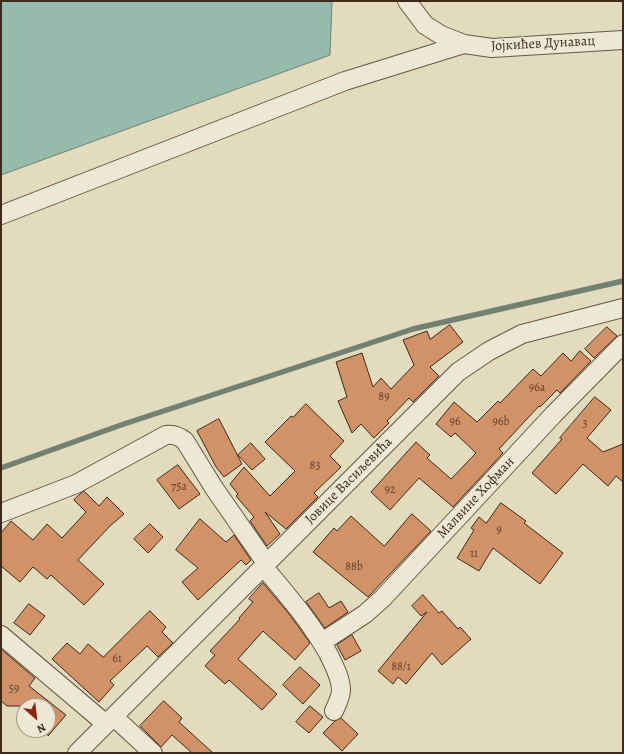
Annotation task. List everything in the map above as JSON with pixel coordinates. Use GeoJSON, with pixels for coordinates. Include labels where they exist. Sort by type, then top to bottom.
{"type":"FeatureCollection","features":[{"type":"Feature","properties":{"kind":"street"},"geometry":{"type":"LineString","coordinates":[[407,1],[425,25],[441,35],[464,44]]}},
{"type":"Feature","properties":{"kind":"street","name":"Јојкићев Дунавац"},"geometry":{"type":"LineString","coordinates":[[464,44],[492,48],[623,40]]}},
{"type":"Feature","properties":{"kind":"street"},"geometry":{"type":"LineString","coordinates":[[1,215],[345,81],[464,44]]}},
{"type":"Feature","properties":{"kind":"street","name":"Јовице Васиљевића"},"geometry":{"type":"LineString","coordinates":[[77,753],[458,372],[489,351],[522,334],[623,308]]}},
{"type":"Feature","properties":{"kind":"street","name":"Малвине Хофман"},"geometry":{"type":"LineString","coordinates":[[322,642],[365,614],[383,598],[554,414],[623,344]]}},
{"type":"Feature","properties":{"kind":"street"},"geometry":{"type":"LineString","coordinates":[[1,513],[76,484],[166,435],[173,434],[180,437],[185,441],[265,565],[295,603],[322,642],[340,681],[341,691],[334,711]]}},
{"type":"Feature","properties":{"kind":"street"},"geometry":{"type":"LineString","coordinates":[[1,635],[153,753]]}},
{"type":"Feature","properties":{"kind":"shaded area"},"geometry":{"type":"Polygon","coordinates":[[[1,1],[332,1],[330,55],[1,175],[1,1]]]}},
{"type":"Feature","properties":{"kind":"building"},"geometry":{"type":"Polygon","coordinates":[[[450,325],[463,342],[430,367],[439,376],[413,402],[409,398],[387,421],[389,423],[374,438],[361,424],[352,433],[338,401],[347,397],[336,362],[362,353],[373,387],[381,378],[391,389],[414,365],[403,340],[427,331],[430,339],[450,325]]]}},
{"type":"Feature","properties":{"kind":"building"},"geometry":{"type":"Polygon","coordinates":[[[607,327],[617,336],[594,358],[585,349],[607,327]]]}},
{"type":"Feature","properties":{"kind":"building"},"geometry":{"type":"Polygon","coordinates":[[[580,351],[591,361],[560,393],[557,390],[540,407],[539,406],[499,449],[503,453],[453,507],[419,478],[390,510],[371,492],[416,442],[430,455],[427,458],[451,479],[476,453],[455,433],[451,437],[436,424],[454,402],[477,422],[498,401],[500,403],[533,369],[541,376],[563,353],[571,361],[580,351]]]}},
{"type":"Feature","properties":{"kind":"building"},"geometry":{"type":"Polygon","coordinates":[[[595,397],[611,410],[587,438],[603,452],[623,444],[623,482],[616,476],[608,486],[583,464],[556,494],[532,473],[562,439],[560,438],[595,397]]]}},
{"type":"Feature","properties":{"kind":"building"},"geometry":{"type":"Polygon","coordinates":[[[306,404],[344,441],[330,456],[341,467],[314,493],[318,497],[286,529],[265,512],[280,534],[267,546],[250,521],[254,517],[236,496],[238,494],[230,484],[244,467],[270,496],[295,471],[265,442],[291,416],[293,417],[306,404]]]}},
{"type":"Feature","properties":{"kind":"building"},"geometry":{"type":"Polygon","coordinates":[[[219,419],[242,464],[224,477],[216,467],[197,431],[219,419]]]}},
{"type":"Feature","properties":{"kind":"building"},"geometry":{"type":"Polygon","coordinates":[[[251,443],[265,459],[252,470],[238,455],[251,443]]]}},
{"type":"Feature","properties":{"kind":"building"},"geometry":{"type":"Polygon","coordinates":[[[178,465],[200,494],[179,509],[157,480],[178,465]]]}},
{"type":"Feature","properties":{"kind":"building"},"geometry":{"type":"Polygon","coordinates":[[[84,491],[99,506],[107,497],[124,514],[110,526],[78,560],[104,584],[84,605],[51,575],[47,579],[33,567],[20,582],[1,566],[1,533],[11,521],[33,540],[47,524],[62,538],[86,512],[74,500],[84,491]]]}},
{"type":"Feature","properties":{"kind":"building"},"geometry":{"type":"Polygon","coordinates":[[[501,503],[526,521],[524,523],[563,553],[540,584],[493,548],[479,571],[457,558],[474,530],[471,528],[479,517],[486,523],[501,503]]]}},
{"type":"Feature","properties":{"kind":"building"},"geometry":{"type":"Polygon","coordinates":[[[412,514],[431,531],[368,597],[313,552],[334,528],[337,531],[351,516],[384,546],[412,514]]]}},
{"type":"Feature","properties":{"kind":"building"},"geometry":{"type":"Polygon","coordinates":[[[200,519],[226,542],[234,535],[251,560],[246,565],[241,560],[198,600],[182,582],[198,568],[176,550],[200,519]]]}},
{"type":"Feature","properties":{"kind":"building"},"geometry":{"type":"Polygon","coordinates":[[[150,524],[163,537],[148,553],[134,539],[150,524]]]}},
{"type":"Feature","properties":{"kind":"building"},"geometry":{"type":"Polygon","coordinates":[[[263,583],[290,615],[310,643],[295,660],[263,631],[238,659],[277,694],[262,710],[229,680],[225,684],[205,666],[215,655],[210,651],[240,619],[239,618],[253,602],[249,599],[263,583]]]}},
{"type":"Feature","properties":{"kind":"building"},"geometry":{"type":"Polygon","coordinates":[[[319,593],[329,608],[341,601],[348,612],[325,628],[306,602],[319,593]]]}},
{"type":"Feature","properties":{"kind":"building"},"geometry":{"type":"Polygon","coordinates":[[[423,595],[439,613],[442,611],[458,629],[460,627],[471,639],[442,665],[432,653],[406,684],[398,677],[393,684],[378,671],[427,612],[421,616],[412,606],[423,595]]]}},
{"type":"Feature","properties":{"kind":"building"},"geometry":{"type":"Polygon","coordinates":[[[29,604],[45,616],[30,635],[14,623],[29,604]]]}},
{"type":"Feature","properties":{"kind":"building"},"geometry":{"type":"Polygon","coordinates":[[[150,611],[166,627],[162,632],[173,643],[158,657],[147,646],[110,681],[114,685],[99,702],[52,659],[67,643],[80,654],[88,644],[103,657],[150,611]]]}},
{"type":"Feature","properties":{"kind":"building"},"geometry":{"type":"Polygon","coordinates":[[[352,635],[361,651],[345,660],[337,645],[352,635]]]}},
{"type":"Feature","properties":{"kind":"building"},"geometry":{"type":"Polygon","coordinates":[[[1,649],[35,678],[29,686],[44,698],[16,698],[16,706],[7,706],[1,701],[1,649]]]}},
{"type":"Feature","properties":{"kind":"building"},"geometry":{"type":"Polygon","coordinates":[[[300,667],[320,685],[303,704],[283,685],[300,667]]]}},
{"type":"Feature","properties":{"kind":"building"},"geometry":{"type":"Polygon","coordinates":[[[164,701],[182,718],[179,722],[213,753],[192,753],[172,735],[161,747],[140,726],[164,701]]]}},
{"type":"Feature","properties":{"kind":"building"},"geometry":{"type":"Polygon","coordinates":[[[310,706],[323,717],[309,733],[296,722],[310,706]]]}},
{"type":"Feature","properties":{"kind":"building"},"geometry":{"type":"Polygon","coordinates":[[[56,707],[66,715],[56,727],[56,707]]]}},
{"type":"Feature","properties":{"kind":"building"},"geometry":{"type":"Polygon","coordinates":[[[341,718],[358,734],[342,751],[323,733],[335,721],[341,718]]]}},
{"type":"Feature","properties":{"kind":"waterway"},"geometry":{"type":"LineString","coordinates":[[1,468],[121,425],[413,329],[623,281]]}}]}
